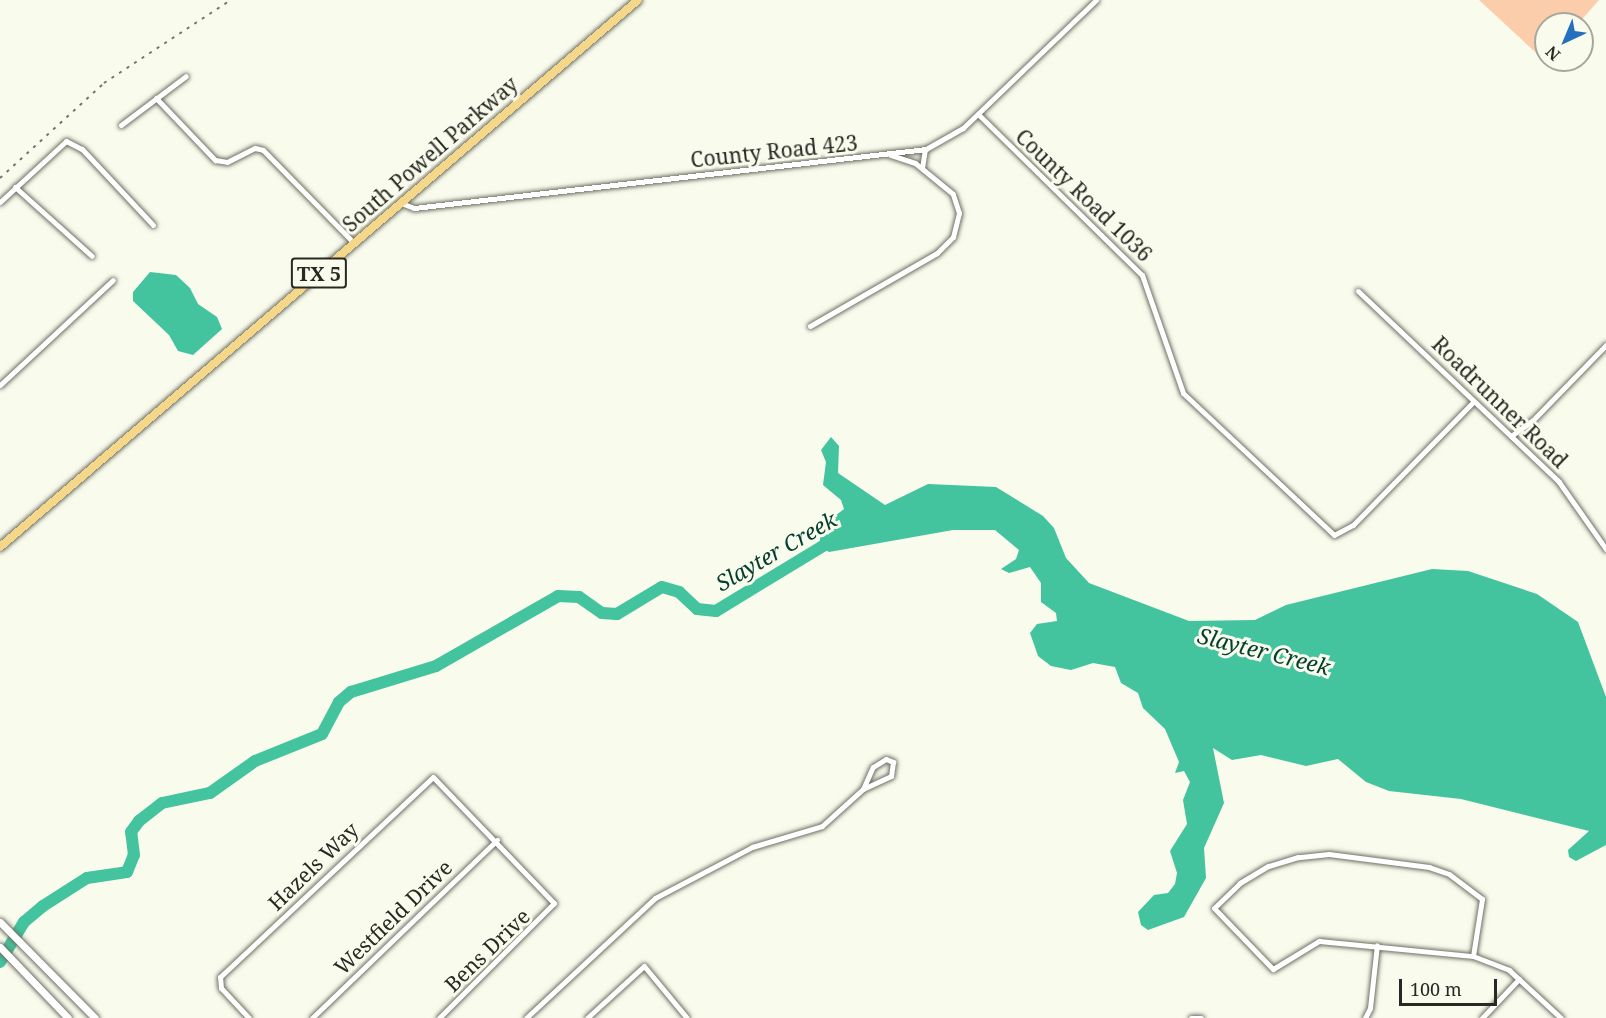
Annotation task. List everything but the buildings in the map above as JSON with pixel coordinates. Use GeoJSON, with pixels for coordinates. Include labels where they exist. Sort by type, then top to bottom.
{"type":"FeatureCollection","features":[{"type":"Feature","properties":{"kind":"main road","name":"South Powell Parkway"},"geometry":{"type":"LineString","coordinates":[[0,547],[638,0]]}},
{"type":"Feature","properties":{"kind":"main road"},"geometry":{"type":"LineString","coordinates":[[0,922],[95,1018]]}},
{"type":"Feature","properties":{"kind":"main road"},"geometry":{"type":"LineString","coordinates":[[0,947],[68,1018]]}},
{"type":"Feature","properties":{"kind":"street","name":"County Road 423"},"geometry":{"type":"LineString","coordinates":[[400,203],[414,208],[890,155],[925,149],[947,139],[978,114],[1096,0]]}},
{"type":"Feature","properties":{"kind":"street"},"geometry":{"type":"LineString","coordinates":[[121,125],[186,76]]}},
{"type":"Feature","properties":{"kind":"street"},"geometry":{"type":"LineString","coordinates":[[156,98],[215,160],[227,162],[255,148],[263,150],[354,243]]}},
{"type":"Feature","properties":{"kind":"street","name":"County Road 1036"},"geometry":{"type":"LineString","coordinates":[[978,114],[1143,275],[1183,393],[1336,536],[1346,531],[1473,402]]}},
{"type":"Feature","properties":{"kind":"street"},"geometry":{"type":"LineString","coordinates":[[0,202],[66,141],[82,149],[153,225]]}},
{"type":"Feature","properties":{"kind":"street"},"geometry":{"type":"LineString","coordinates":[[923,170],[925,149]]}},
{"type":"Feature","properties":{"kind":"street"},"geometry":{"type":"LineString","coordinates":[[810,326],[950,241],[959,213],[956,199],[923,170],[890,155]]}},
{"type":"Feature","properties":{"kind":"street"},"geometry":{"type":"LineString","coordinates":[[15,187],[92,256]]}},
{"type":"Feature","properties":{"kind":"street"},"geometry":{"type":"LineString","coordinates":[[0,385],[113,280]]}},
{"type":"Feature","properties":{"kind":"street","name":"Roadrunner Road"},"geometry":{"type":"LineString","coordinates":[[1358,291],[1559,482],[1606,549]]}},
{"type":"Feature","properties":{"kind":"street"},"geometry":{"type":"LineString","coordinates":[[1511,436],[1533,420],[1606,345]]}},
{"type":"Feature","properties":{"kind":"street"},"geometry":{"type":"LineString","coordinates":[[526,1018],[655,898],[752,848],[822,826],[863,789],[891,776],[893,762],[886,759],[873,767],[863,789]]}},
{"type":"Feature","properties":{"kind":"street","name":"Hazels Way"},"geometry":{"type":"LineString","coordinates":[[249,1018],[218,982],[433,777],[497,840]]}},
{"type":"Feature","properties":{"kind":"street","name":"Bens Drive"},"geometry":{"type":"LineString","coordinates":[[439,1018],[554,903],[497,840]]}},
{"type":"Feature","properties":{"kind":"street","name":"Westfield Drive"},"geometry":{"type":"LineString","coordinates":[[312,1018],[497,840]]}},
{"type":"Feature","properties":{"kind":"street"},"geometry":{"type":"LineString","coordinates":[[1473,956],[1482,899],[1449,874],[1429,867],[1329,854],[1298,857],[1250,877],[1214,908],[1273,969],[1319,941],[1473,956],[1495,962],[1519,979],[1561,1018]]}},
{"type":"Feature","properties":{"kind":"street"},"geometry":{"type":"LineString","coordinates":[[1365,1018],[1370,1008],[1377,945]]}},
{"type":"Feature","properties":{"kind":"street"},"geometry":{"type":"LineString","coordinates":[[587,1018],[644,966],[687,1018]]}},
{"type":"Feature","properties":{"kind":"street"},"geometry":{"type":"LineString","coordinates":[[1482,1018],[1519,979]]}},
{"type":"Feature","properties":{"kind":"street"},"geometry":{"type":"LineString","coordinates":[[1191,1018],[1199,1016]]}},
{"type":"Feature","properties":{"kind":"shaded area"},"geometry":{"type":"Polygon","coordinates":[[[1479,0],[1599,0],[1588,12],[1534,12],[1534,51],[1479,0]]]}},
{"type":"Feature","properties":{"kind":"water"},"geometry":{"type":"Polygon","coordinates":[[[150,272],[176,275],[190,288],[198,304],[217,317],[222,329],[193,355],[178,351],[169,335],[133,301],[133,292],[150,272]]]}},
{"type":"Feature","properties":{"kind":"water"},"geometry":{"type":"Polygon","coordinates":[[[831,437],[839,446],[838,473],[885,505],[928,484],[996,487],[1043,516],[1054,528],[1066,558],[1089,583],[1189,621],[1255,620],[1286,605],[1432,569],[1468,571],[1537,594],[1578,622],[1606,697],[1606,845],[1576,861],[1569,857],[1568,850],[1589,831],[1461,799],[1389,791],[1366,782],[1338,759],[1306,766],[1261,755],[1232,760],[1213,748],[1224,803],[1204,848],[1206,878],[1184,917],[1148,930],[1141,925],[1138,912],[1154,895],[1168,893],[1175,884],[1177,873],[1170,851],[1187,824],[1183,800],[1190,782],[1184,771],[1175,773],[1179,762],[1165,729],[1143,708],[1138,693],[1121,683],[1115,667],[1093,663],[1071,670],[1051,666],[1038,656],[1030,633],[1037,624],[1057,621],[1056,613],[1041,602],[1041,583],[1030,567],[1009,573],[1001,569],[1016,559],[1019,550],[995,530],[953,530],[829,552],[819,546],[822,526],[844,509],[841,500],[823,485],[826,462],[821,450],[831,437]]]}},
{"type":"Feature","properties":{"kind":"waterway","name":"Slayter Creek"},"geometry":{"type":"LineString","coordinates":[[0,962],[24,922],[43,906],[87,878],[127,872],[134,855],[131,832],[139,821],[162,803],[210,793],[255,761],[322,734],[339,702],[351,692],[436,666],[558,596],[579,597],[602,613],[617,614],[662,587],[679,592],[697,609],[716,611],[833,540]]}},
{"type":"Feature","properties":{"kind":"railway"},"geometry":{"type":"LineString","coordinates":[[0,178],[104,83],[231,0]]}}]}
